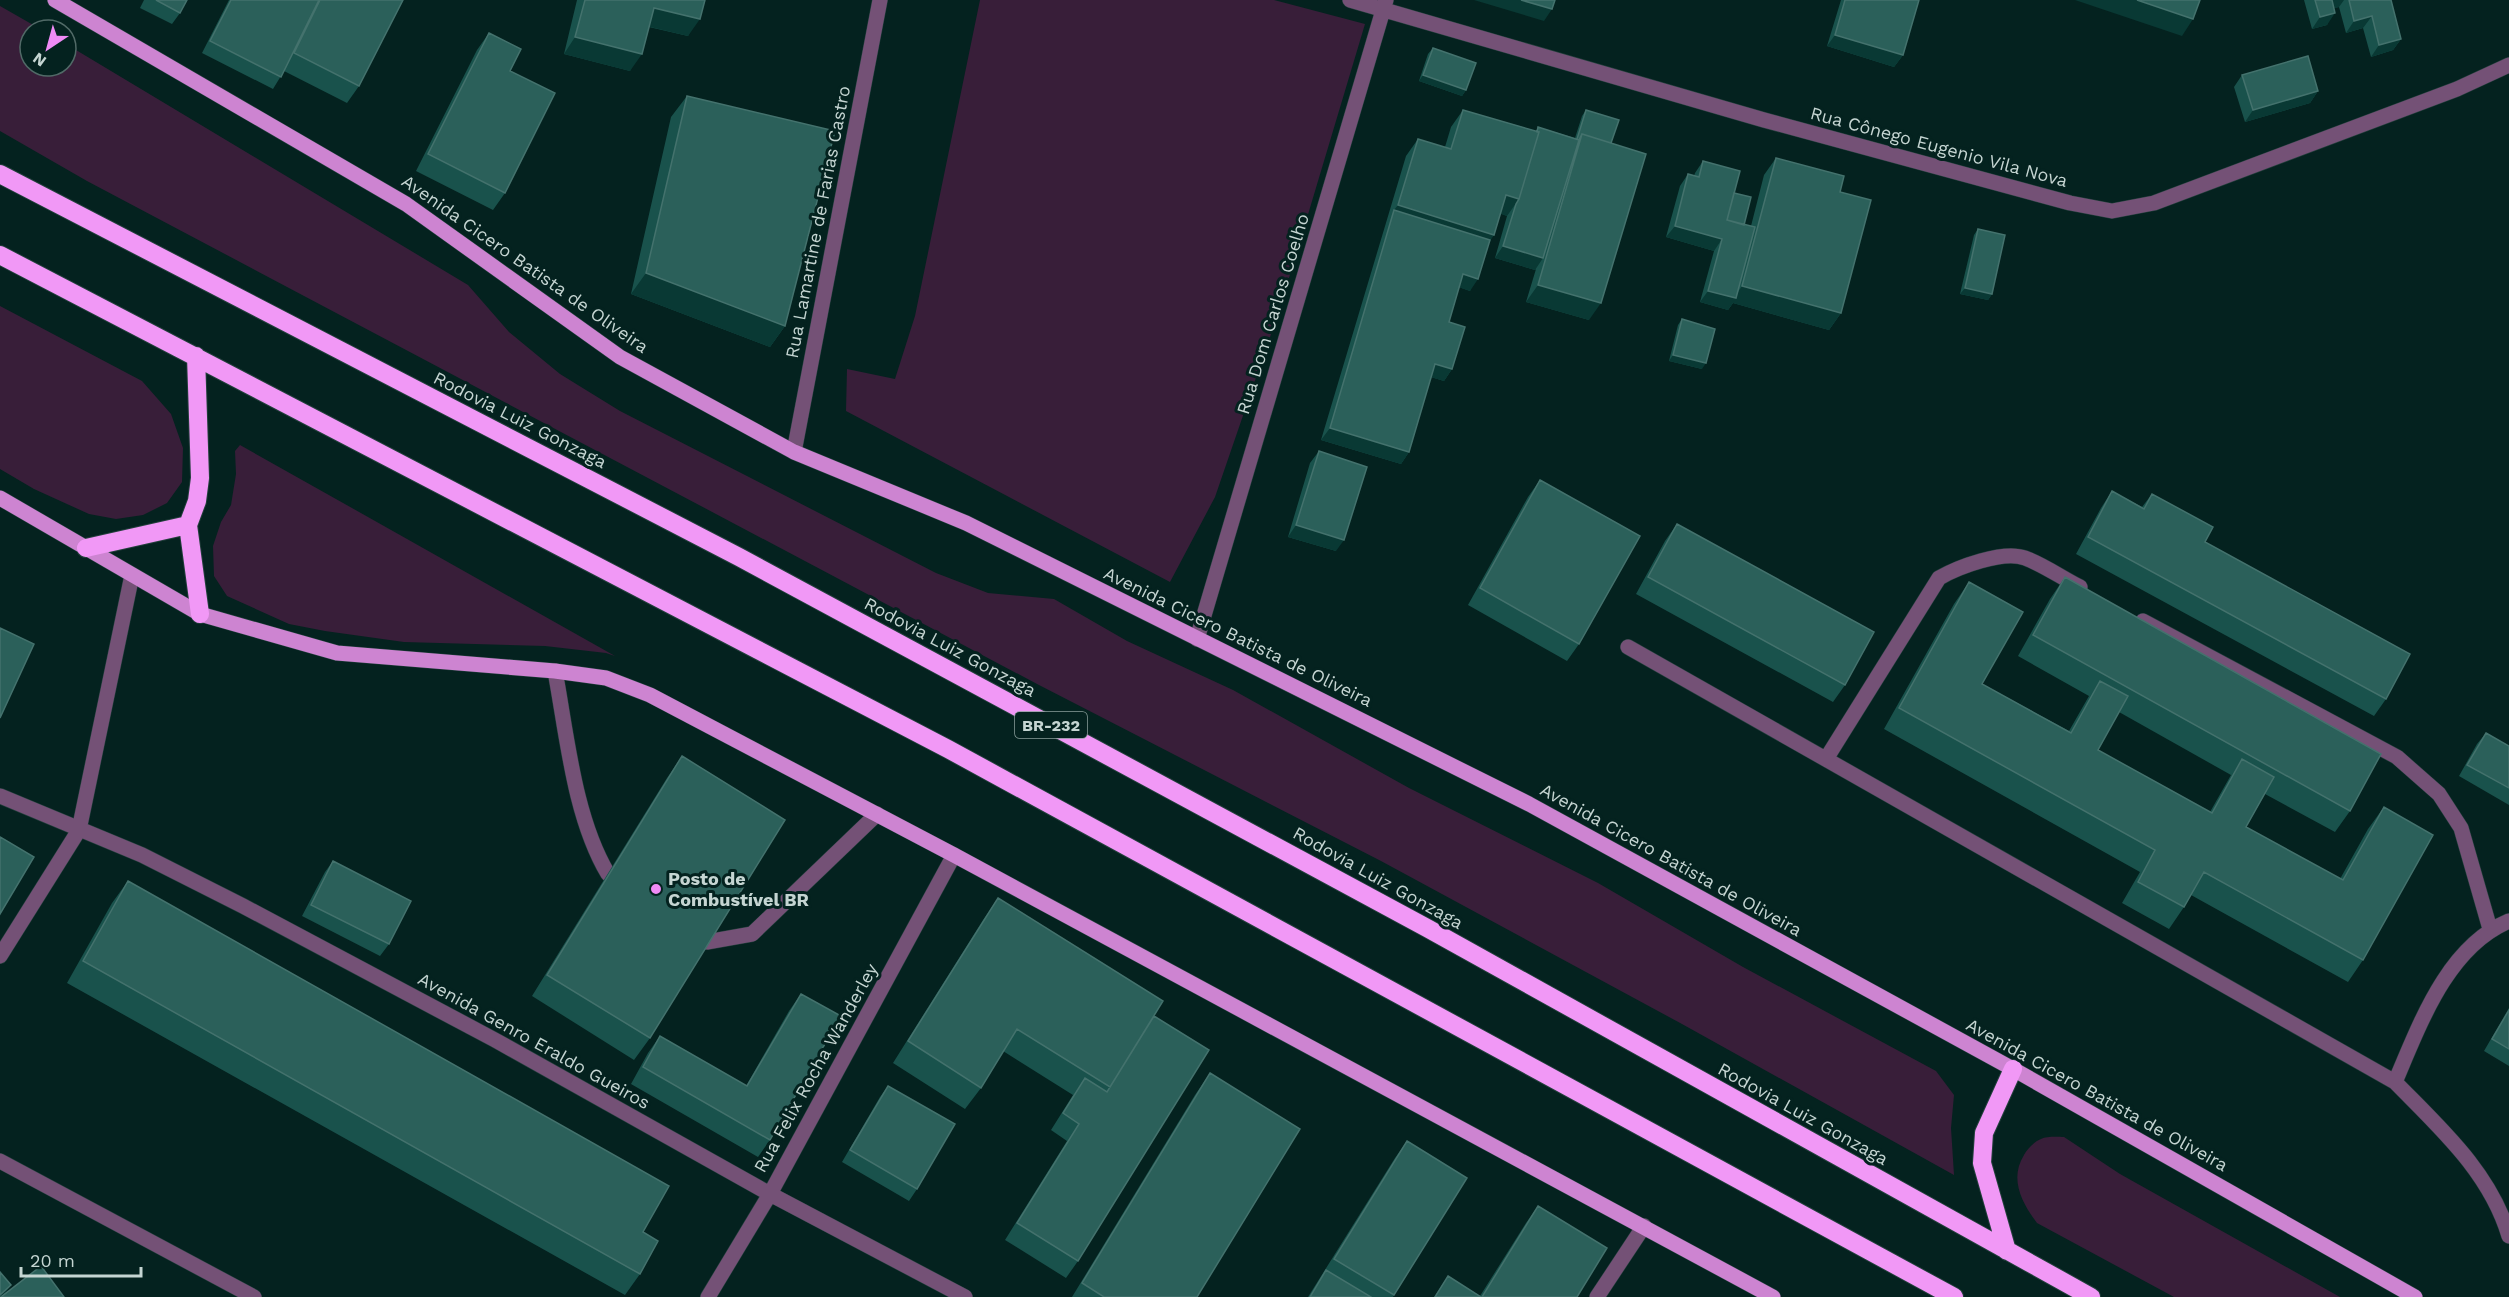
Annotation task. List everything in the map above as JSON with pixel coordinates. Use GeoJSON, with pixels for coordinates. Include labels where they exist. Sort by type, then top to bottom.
{"type":"FeatureCollection","features":[{"type":"Feature","properties":{"kind":"highway","name":"Rodovia Luiz Gonzaga"},"geometry":{"type":"LineString","coordinates":[[0,174],[750,562],[1427,928],[2091,1297]]}},
{"type":"Feature","properties":{"kind":"highway"},"geometry":{"type":"LineString","coordinates":[[0,255],[948,749],[1954,1297]]}},
{"type":"Feature","properties":{"kind":"highway"},"geometry":{"type":"LineString","coordinates":[[196,356],[200,477],[197,501],[188,525],[200,614]]}},
{"type":"Feature","properties":{"kind":"highway"},"geometry":{"type":"LineString","coordinates":[[86,548],[188,525]]}},
{"type":"Feature","properties":{"kind":"highway"},"geometry":{"type":"LineString","coordinates":[[2007,1251],[1982,1163],[1984,1133],[2013,1069]]}},
{"type":"Feature","properties":{"kind":"main road","name":"Avenida Cicero Batista de Oliveira"},"geometry":{"type":"LineString","coordinates":[[55,0],[406,204],[620,357],[794,452],[966,523],[1529,804],[2013,1069],[2415,1297]]}},
{"type":"Feature","properties":{"kind":"main road"},"geometry":{"type":"LineString","coordinates":[[0,498],[200,614],[337,652],[555,671],[606,678],[650,694],[878,814],[1773,1297]]}},
{"type":"Feature","properties":{"kind":"street","name":"Rua Lamartine de Farias Castro"},"geometry":{"type":"LineString","coordinates":[[794,452],[880,0]]}},
{"type":"Feature","properties":{"kind":"street","name":"Rua Cônego Eugenio Vila Nova"},"geometry":{"type":"LineString","coordinates":[[1350,0],[1385,5],[1764,120],[2070,203],[2112,211],[2164,199],[2457,89],[2509,65]]}},
{"type":"Feature","properties":{"kind":"street","name":"Rua Dom Carlos Coelho"},"geometry":{"type":"LineString","coordinates":[[1197,639],[1385,5]]}},
{"type":"Feature","properties":{"kind":"street"},"geometry":{"type":"LineString","coordinates":[[1826,759],[1939,578],[1958,567],[1992,559],[2023,557],[2096,596]]}},
{"type":"Feature","properties":{"kind":"street"},"geometry":{"type":"LineString","coordinates":[[0,956],[79,830],[132,575]]}},
{"type":"Feature","properties":{"kind":"street"},"geometry":{"type":"LineString","coordinates":[[2127,613],[2397,757],[2439,794],[2461,828],[2490,929]]}},
{"type":"Feature","properties":{"kind":"street"},"geometry":{"type":"LineString","coordinates":[[1628,647],[2395,1082],[2467,1156],[2502,1213],[2509,1236]]}},
{"type":"Feature","properties":{"kind":"street"},"geometry":{"type":"LineString","coordinates":[[555,671],[578,790],[596,853],[608,874]]}},
{"type":"Feature","properties":{"kind":"street","name":"Avenida Genro Eraldo Gueiros"},"geometry":{"type":"LineString","coordinates":[[0,796],[142,855],[243,906],[495,1040],[770,1194],[965,1297]]}},
{"type":"Feature","properties":{"kind":"street"},"geometry":{"type":"LineString","coordinates":[[707,942],[752,934],[878,814]]}},
{"type":"Feature","properties":{"kind":"street","name":"Rua Felix Rocha Wanderley"},"geometry":{"type":"LineString","coordinates":[[708,1297],[770,1194],[954,855]]}},
{"type":"Feature","properties":{"kind":"street"},"geometry":{"type":"LineString","coordinates":[[2395,1082],[2418,1028],[2453,967],[2490,929],[2509,921]]}},
{"type":"Feature","properties":{"kind":"street"},"geometry":{"type":"LineString","coordinates":[[0,1161],[254,1297]]}},
{"type":"Feature","properties":{"kind":"street"},"geometry":{"type":"LineString","coordinates":[[1597,1297],[1644,1226]]}},
{"type":"Feature","properties":{"kind":"shaded area"},"geometry":{"type":"Polygon","coordinates":[[[980,0],[1274,0],[1365,24],[1280,308],[1215,497],[1170,582],[846,411],[847,369],[895,379],[915,316],[980,0]]]}},
{"type":"Feature","properties":{"kind":"shaded area"},"geometry":{"type":"Polygon","coordinates":[[[0,6],[21,18],[18,18],[18,78],[78,78],[78,51],[468,285],[509,332],[560,374],[620,411],[936,573],[988,593],[1054,599],[1127,641],[1233,690],[1409,788],[1598,883],[1743,967],[1936,1071],[1954,1095],[1951,1128],[1954,1175],[1381,861],[1039,685],[87,181],[0,131],[0,6]]]}},
{"type":"Feature","properties":{"kind":"shaded area"},"geometry":{"type":"Polygon","coordinates":[[[0,306],[142,381],[171,414],[183,448],[182,482],[167,503],[143,515],[116,519],[89,514],[34,489],[0,469],[0,306]]]}},
{"type":"Feature","properties":{"kind":"shaded area"},"geometry":{"type":"Polygon","coordinates":[[[240,445],[615,656],[545,646],[404,642],[325,631],[289,624],[227,596],[214,576],[213,546],[221,522],[231,505],[236,474],[235,451],[240,445]]]}},
{"type":"Feature","properties":{"kind":"shaded area"},"geometry":{"type":"Polygon","coordinates":[[[2064,1137],[2120,1174],[2340,1297],[2174,1297],[2037,1223],[2019,1190],[2020,1164],[2027,1150],[2034,1143],[2043,1138],[2064,1137]]]}},
{"type":"Feature","properties":{"kind":"building"},"geometry":{"type":"Polygon","coordinates":[[[156,0],[187,0],[180,13],[156,0]]]}},
{"type":"Feature","properties":{"kind":"building"},"geometry":{"type":"Polygon","coordinates":[[[231,0],[319,0],[281,77],[210,41],[231,0]]]}},
{"type":"Feature","properties":{"kind":"building"},"geometry":{"type":"Polygon","coordinates":[[[320,0],[403,0],[359,86],[294,53],[320,0]]]}},
{"type":"Feature","properties":{"kind":"building"},"geometry":{"type":"Polygon","coordinates":[[[585,0],[705,0],[700,19],[654,8],[642,54],[575,37],[585,0]]]}},
{"type":"Feature","properties":{"kind":"building"},"geometry":{"type":"Polygon","coordinates":[[[1521,0],[1555,0],[1552,9],[1521,0]]]}},
{"type":"Feature","properties":{"kind":"building"},"geometry":{"type":"Polygon","coordinates":[[[1845,0],[1919,0],[1903,55],[1835,35],[1845,0]]]}},
{"type":"Feature","properties":{"kind":"building"},"geometry":{"type":"Polygon","coordinates":[[[2137,0],[2200,0],[2193,19],[2137,0]]]}},
{"type":"Feature","properties":{"kind":"building"},"geometry":{"type":"Polygon","coordinates":[[[2315,0],[2332,0],[2335,13],[2320,17],[2315,0]]]}},
{"type":"Feature","properties":{"kind":"building"},"geometry":{"type":"Polygon","coordinates":[[[2349,0],[2391,0],[2401,39],[2379,45],[2372,16],[2354,21],[2349,0]]]}},
{"type":"Feature","properties":{"kind":"building"},"geometry":{"type":"Polygon","coordinates":[[[489,33],[521,49],[510,71],[555,93],[505,193],[428,154],[489,33]]]}},
{"type":"Feature","properties":{"kind":"building"},"geometry":{"type":"Polygon","coordinates":[[[1433,48],[1476,63],[1466,90],[1423,75],[1433,48]]]}},
{"type":"Feature","properties":{"kind":"building"},"geometry":{"type":"Polygon","coordinates":[[[2308,56],[2318,91],[2253,110],[2242,75],[2308,56]]]}},
{"type":"Feature","properties":{"kind":"building"},"geometry":{"type":"Polygon","coordinates":[[[687,96],[835,131],[785,326],[646,273],[687,96]]]}},
{"type":"Feature","properties":{"kind":"building"},"geometry":{"type":"Polygon","coordinates":[[[1463,110],[1539,132],[1519,199],[1506,195],[1494,235],[1398,205],[1418,139],[1451,149],[1463,110]]]}},
{"type":"Feature","properties":{"kind":"building"},"geometry":{"type":"Polygon","coordinates":[[[1586,110],[1619,120],[1611,143],[1582,134],[1579,140],[1577,139],[1586,110]]]}},
{"type":"Feature","properties":{"kind":"building"},"geometry":{"type":"Polygon","coordinates":[[[1538,127],[1579,140],[1543,258],[1503,246],[1539,132],[1537,132],[1538,127]]]}},
{"type":"Feature","properties":{"kind":"building"},"geometry":{"type":"Polygon","coordinates":[[[1582,134],[1646,154],[1601,303],[1538,285],[1582,134]]]}},
{"type":"Feature","properties":{"kind":"building"},"geometry":{"type":"Polygon","coordinates":[[[1776,158],[1844,176],[1840,192],[1871,200],[1841,313],[1742,286],[1776,158]]]}},
{"type":"Feature","properties":{"kind":"building"},"geometry":{"type":"Polygon","coordinates":[[[1703,161],[1740,171],[1727,220],[1755,227],[1736,298],[1708,291],[1722,239],[1675,226],[1688,174],[1699,177],[1703,161]]]}},
{"type":"Feature","properties":{"kind":"building"},"geometry":{"type":"Polygon","coordinates":[[[1734,193],[1751,197],[1744,225],[1727,220],[1734,193]]]}},
{"type":"Feature","properties":{"kind":"building"},"geometry":{"type":"Polygon","coordinates":[[[1394,210],[1490,240],[1478,279],[1463,274],[1449,322],[1465,327],[1452,369],[1435,364],[1409,452],[1330,428],[1394,210]]]}},
{"type":"Feature","properties":{"kind":"building"},"geometry":{"type":"Polygon","coordinates":[[[1978,229],[2005,235],[1992,294],[1965,288],[1978,229]]]}},
{"type":"Feature","properties":{"kind":"building"},"geometry":{"type":"Polygon","coordinates":[[[1682,319],[1715,329],[1706,363],[1673,355],[1682,319]]]}},
{"type":"Feature","properties":{"kind":"building"},"geometry":{"type":"Polygon","coordinates":[[[1319,451],[1367,467],[1344,540],[1296,525],[1319,451]]]}},
{"type":"Feature","properties":{"kind":"building"},"geometry":{"type":"Polygon","coordinates":[[[1540,480],[1640,536],[1579,644],[1480,588],[1540,480]]]}},
{"type":"Feature","properties":{"kind":"building"},"geometry":{"type":"Polygon","coordinates":[[[2112,491],[2144,509],[2152,494],[2213,527],[2205,542],[2410,654],[2386,699],[2088,537],[2112,491]]]}},
{"type":"Feature","properties":{"kind":"building"},"geometry":{"type":"Polygon","coordinates":[[[1677,524],[1874,632],[1845,685],[1648,577],[1677,524]]]}},
{"type":"Feature","properties":{"kind":"building"},"geometry":{"type":"Polygon","coordinates":[[[2065,577],[2381,754],[2350,811],[2033,635],[2065,577]]]}},
{"type":"Feature","properties":{"kind":"building"},"geometry":{"type":"Polygon","coordinates":[[[1969,582],[2023,612],[1982,684],[2071,733],[2100,681],[2128,696],[2098,750],[2212,813],[2242,759],[2274,777],[2246,827],[2343,880],[2384,807],[2433,835],[2363,960],[2204,872],[2184,907],[2138,882],[2155,850],[1899,708],[1969,582]]]}},
{"type":"Feature","properties":{"kind":"building"},"geometry":{"type":"Polygon","coordinates":[[[0,628],[34,644],[0,718],[0,628]]]}},
{"type":"Feature","properties":{"kind":"building"},"geometry":{"type":"Polygon","coordinates":[[[2486,733],[2509,746],[2509,788],[2467,765],[2486,733]]]}},
{"type":"Feature","properties":{"kind":"building"},"geometry":{"type":"Polygon","coordinates":[[[682,756],[785,820],[650,1038],[547,975],[682,756]]]}},
{"type":"Feature","properties":{"kind":"building"},"geometry":{"type":"Polygon","coordinates":[[[0,837],[34,857],[0,914],[0,837]]]}},
{"type":"Feature","properties":{"kind":"building"},"geometry":{"type":"Polygon","coordinates":[[[333,861],[411,901],[389,944],[311,905],[333,861]]]}},
{"type":"Feature","properties":{"kind":"building"},"geometry":{"type":"Polygon","coordinates":[[[128,881],[669,1186],[643,1232],[658,1241],[640,1274],[83,961],[128,881]]]}},
{"type":"Feature","properties":{"kind":"building"},"geometry":{"type":"Polygon","coordinates":[[[998,898],[1163,1001],[1110,1087],[1017,1029],[981,1088],[908,1041],[998,898]]]}},
{"type":"Feature","properties":{"kind":"building"},"geometry":{"type":"Polygon","coordinates":[[[801,994],[841,1016],[770,1140],[643,1067],[660,1036],[747,1086],[801,994]]]}},
{"type":"Feature","properties":{"kind":"building"},"geometry":{"type":"Polygon","coordinates":[[[2509,1010],[2509,1049],[2492,1039],[2509,1010]]]}},
{"type":"Feature","properties":{"kind":"building"},"geometry":{"type":"Polygon","coordinates":[[[1154,1016],[1209,1050],[1078,1261],[1017,1223],[1079,1124],[1063,1113],[1085,1078],[1107,1092],[1154,1016]]]}},
{"type":"Feature","properties":{"kind":"building"},"geometry":{"type":"Polygon","coordinates":[[[1210,1073],[1300,1129],[1197,1297],[1104,1297],[1082,1283],[1210,1073]]]}},
{"type":"Feature","properties":{"kind":"building"},"geometry":{"type":"Polygon","coordinates":[[[888,1086],[955,1124],[917,1189],[850,1150],[888,1086]]]}},
{"type":"Feature","properties":{"kind":"building"},"geometry":{"type":"Polygon","coordinates":[[[1407,1141],[1467,1178],[1394,1295],[1334,1259],[1407,1141]]]}},
{"type":"Feature","properties":{"kind":"building"},"geometry":{"type":"Polygon","coordinates":[[[1538,1206],[1607,1248],[1577,1297],[1482,1297],[1538,1206]]]}},
{"type":"Feature","properties":{"kind":"building"},"geometry":{"type":"Polygon","coordinates":[[[41,1266],[64,1297],[1,1297],[41,1266]]]}},
{"type":"Feature","properties":{"kind":"building"},"geometry":{"type":"Polygon","coordinates":[[[1326,1270],[1371,1297],[1310,1297],[1326,1270]]]}},
{"type":"Feature","properties":{"kind":"building"},"geometry":{"type":"Polygon","coordinates":[[[0,1272],[11,1285],[0,1295],[0,1272]]]}},
{"type":"Feature","properties":{"kind":"building"},"geometry":{"type":"Polygon","coordinates":[[[1448,1276],[1481,1297],[1435,1297],[1448,1276]]]}},
{"type":"Feature","properties":{"kind":"place","name":"Posto de Combustível BR"},"geometry":{"type":"Point","coordinates":[656,889]}}]}
